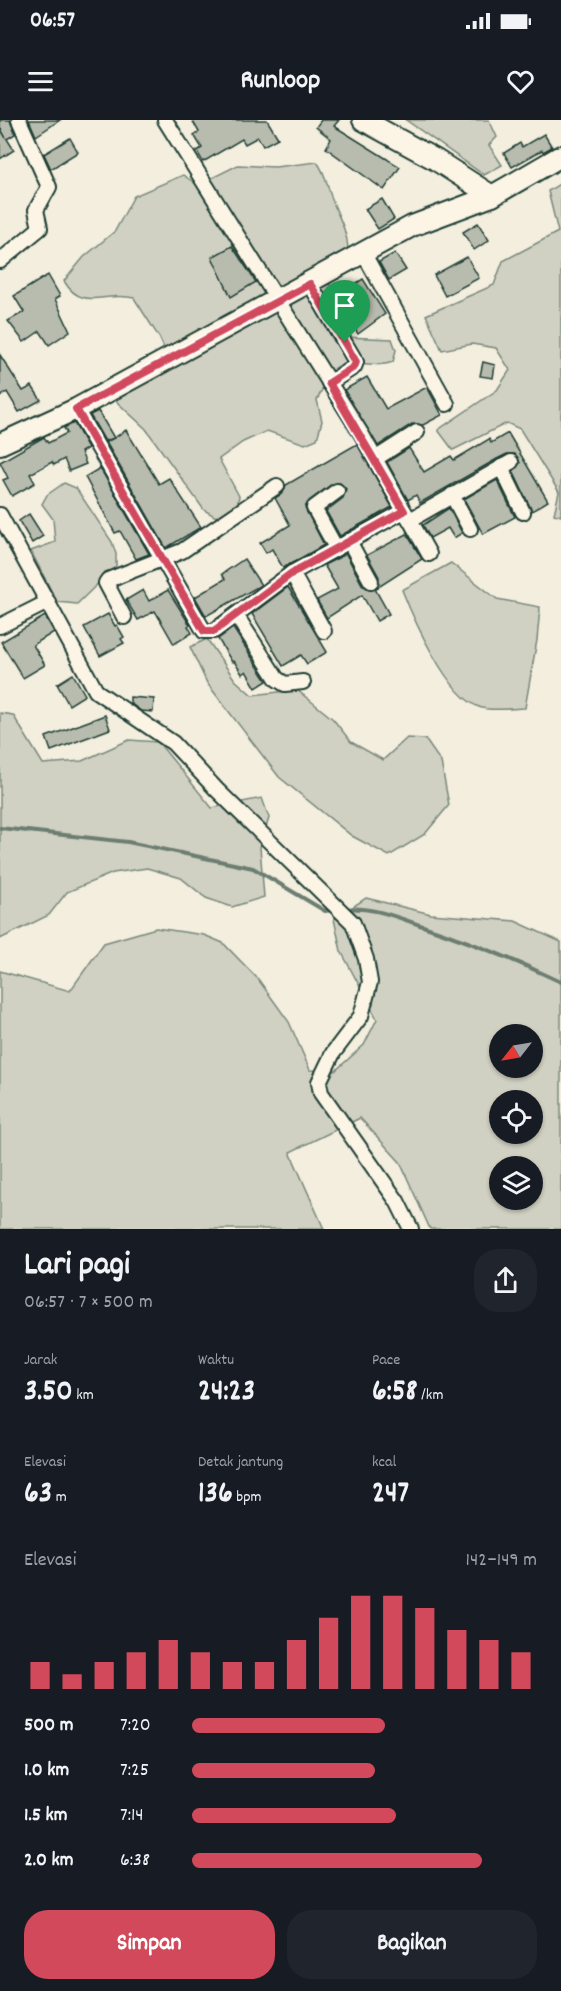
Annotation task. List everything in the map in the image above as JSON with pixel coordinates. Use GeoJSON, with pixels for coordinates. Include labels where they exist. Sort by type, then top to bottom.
{"type":"FeatureCollection","features":[{"type":"Feature","properties":{"kind":"street"},"geometry":{"type":"LineString","coordinates":[[0,261],[40,228],[36,210],[50,187],[19,120]]}},
{"type":"Feature","properties":{"kind":"street"},"geometry":{"type":"LineString","coordinates":[[165,120],[329,383],[429,554]]}},
{"type":"Feature","properties":{"kind":"street"},"geometry":{"type":"LineString","coordinates":[[363,120],[436,160],[492,196]]}},
{"type":"Feature","properties":{"kind":"street"},"geometry":{"type":"LineString","coordinates":[[0,444],[76,409],[310,284],[412,226],[492,196],[561,156]]}},
{"type":"Feature","properties":{"kind":"street"},"geometry":{"type":"LineString","coordinates":[[364,254],[447,404]]}},
{"type":"Feature","properties":{"kind":"street"},"geometry":{"type":"LineString","coordinates":[[310,284],[356,362],[354,367],[329,383]]}},
{"type":"Feature","properties":{"kind":"street"},"geometry":{"type":"LineString","coordinates":[[76,409],[145,526],[161,561],[204,631],[214,631],[292,573],[342,545],[452,495],[506,464],[523,512]]}},
{"type":"Feature","properties":{"kind":"street"},"geometry":{"type":"LineString","coordinates":[[375,459],[417,432]]}},
{"type":"Feature","properties":{"kind":"street"},"geometry":{"type":"LineString","coordinates":[[124,617],[106,582],[161,561],[182,550],[277,486]]}},
{"type":"Feature","properties":{"kind":"street"},"geometry":{"type":"LineString","coordinates":[[337,491],[314,508],[371,581]]}},
{"type":"Feature","properties":{"kind":"street"},"geometry":{"type":"LineString","coordinates":[[452,495],[470,529]]}},
{"type":"Feature","properties":{"kind":"street"},"geometry":{"type":"LineString","coordinates":[[0,515],[96,691],[173,743],[217,790],[353,923],[363,950],[370,982],[361,1016],[333,1053],[319,1082],[321,1093],[397,1202],[411,1229]]}},
{"type":"Feature","properties":{"kind":"street"},"geometry":{"type":"LineString","coordinates":[[292,573],[324,631]]}},
{"type":"Feature","properties":{"kind":"street"},"geometry":{"type":"LineString","coordinates":[[0,626],[48,602]]}},
{"type":"Feature","properties":{"kind":"street"},"geometry":{"type":"LineString","coordinates":[[236,615],[277,679],[285,684],[303,682]]}},
{"type":"Feature","properties":{"kind":"shaded area"},"geometry":{"type":"Polygon","coordinates":[[[406,120],[489,120],[497,137],[489,145],[502,165],[484,175],[406,120]]]}},
{"type":"Feature","properties":{"kind":"shaded area"},"geometry":{"type":"Polygon","coordinates":[[[317,162],[325,176],[348,248],[333,268],[330,280],[335,314],[345,337],[392,339],[396,350],[393,362],[377,365],[353,363],[333,370],[317,400],[322,421],[317,439],[305,444],[267,431],[243,442],[219,459],[239,496],[237,506],[216,517],[204,510],[146,429],[117,402],[115,395],[172,365],[159,337],[134,298],[114,296],[87,298],[71,291],[64,281],[84,257],[115,231],[134,196],[183,175],[198,185],[238,165],[275,167],[317,162]]]}},
{"type":"Feature","properties":{"kind":"shaded area"},"geometry":{"type":"Polygon","coordinates":[[[561,183],[561,516],[554,514],[559,492],[520,429],[507,423],[453,450],[438,430],[497,390],[510,370],[496,348],[472,344],[442,350],[426,315],[494,285],[503,261],[558,232],[548,191],[561,183]]]}},
{"type":"Feature","properties":{"kind":"shaded area"},"geometry":{"type":"Polygon","coordinates":[[[64,483],[76,488],[112,542],[116,554],[116,566],[77,604],[57,602],[31,551],[55,542],[53,519],[42,504],[47,495],[64,483]]]}},
{"type":"Feature","properties":{"kind":"shaded area"},"geometry":{"type":"Polygon","coordinates":[[[451,563],[497,599],[540,607],[537,640],[525,708],[489,709],[479,707],[467,700],[444,673],[423,637],[402,590],[451,563]]]}},
{"type":"Feature","properties":{"kind":"shaded area"},"geometry":{"type":"Polygon","coordinates":[[[207,639],[235,680],[252,695],[297,690],[333,719],[351,742],[383,760],[407,738],[425,739],[441,762],[449,805],[425,834],[389,856],[352,836],[279,777],[207,683],[190,647],[207,639]]]}},
{"type":"Feature","properties":{"kind":"shaded area"},"geometry":{"type":"Polygon","coordinates":[[[0,713],[13,715],[43,764],[82,761],[129,740],[158,742],[212,808],[262,798],[269,818],[260,847],[264,897],[232,907],[206,898],[181,878],[147,868],[113,873],[67,892],[49,915],[0,939],[0,713]]]}},
{"type":"Feature","properties":{"kind":"shaded area"},"geometry":{"type":"Polygon","coordinates":[[[366,898],[431,914],[515,921],[561,942],[561,1229],[430,1229],[400,1162],[360,1118],[290,1152],[324,1229],[0,1229],[0,971],[70,991],[104,943],[156,928],[204,935],[223,943],[258,979],[289,1022],[310,1070],[335,1071],[364,1045],[377,1019],[341,951],[334,919],[366,898]]]}},
{"type":"Feature","properties":{"kind":"building"},"geometry":{"type":"Polygon","coordinates":[[[0,120],[10,120],[15,134],[7,139],[14,150],[0,159],[0,128],[6,138],[0,127],[0,120]]]}},
{"type":"Feature","properties":{"kind":"building"},"geometry":{"type":"Polygon","coordinates":[[[29,120],[60,120],[36,136],[29,120]]]}},
{"type":"Feature","properties":{"kind":"building"},"geometry":{"type":"Polygon","coordinates":[[[192,120],[267,120],[278,138],[263,146],[258,137],[245,144],[242,139],[203,162],[197,151],[202,148],[194,135],[199,132],[192,120]]]}},
{"type":"Feature","properties":{"kind":"building"},"geometry":{"type":"Polygon","coordinates":[[[321,120],[339,120],[334,126],[400,167],[384,190],[326,148],[331,139],[316,127],[321,120]]]}},
{"type":"Feature","properties":{"kind":"building"},"geometry":{"type":"Polygon","coordinates":[[[544,134],[552,147],[512,167],[504,153],[520,143],[522,147],[544,134]]]}},
{"type":"Feature","properties":{"kind":"building"},"geometry":{"type":"Polygon","coordinates":[[[70,138],[78,152],[51,169],[44,154],[70,138]]]}},
{"type":"Feature","properties":{"kind":"building"},"geometry":{"type":"Polygon","coordinates":[[[382,199],[394,219],[378,229],[365,209],[382,199]]]}},
{"type":"Feature","properties":{"kind":"building"},"geometry":{"type":"Polygon","coordinates":[[[478,223],[489,240],[474,250],[463,232],[478,223]]]}},
{"type":"Feature","properties":{"kind":"building"},"geometry":{"type":"Polygon","coordinates":[[[232,246],[256,282],[231,297],[212,257],[232,246]]]}},
{"type":"Feature","properties":{"kind":"building"},"geometry":{"type":"Polygon","coordinates":[[[395,253],[406,270],[389,280],[379,262],[395,253]]]}},
{"type":"Feature","properties":{"kind":"building"},"geometry":{"type":"Polygon","coordinates":[[[467,257],[479,278],[445,296],[434,275],[467,257]]]}},
{"type":"Feature","properties":{"kind":"building"},"geometry":{"type":"Polygon","coordinates":[[[48,275],[60,296],[55,299],[70,331],[49,345],[40,331],[24,342],[8,321],[24,312],[14,296],[48,275]]]}},
{"type":"Feature","properties":{"kind":"building"},"geometry":{"type":"Polygon","coordinates":[[[363,279],[385,314],[358,334],[339,303],[351,296],[347,289],[363,279]]]}},
{"type":"Feature","properties":{"kind":"building"},"geometry":{"type":"Polygon","coordinates":[[[0,355],[23,391],[32,386],[41,400],[19,412],[7,392],[0,397],[0,355]]]}},
{"type":"Feature","properties":{"kind":"building"},"geometry":{"type":"Polygon","coordinates":[[[483,362],[495,365],[493,378],[480,376],[483,362]]]}},
{"type":"Feature","properties":{"kind":"building"},"geometry":{"type":"Polygon","coordinates":[[[367,377],[386,409],[427,387],[442,415],[423,425],[412,424],[378,446],[344,390],[367,377]]]}},
{"type":"Feature","properties":{"kind":"building"},"geometry":{"type":"Polygon","coordinates":[[[98,411],[114,438],[105,441],[90,415],[98,411]]]}},
{"type":"Feature","properties":{"kind":"building"},"geometry":{"type":"Polygon","coordinates":[[[74,423],[88,448],[81,452],[86,464],[69,471],[64,459],[54,465],[52,462],[30,474],[35,483],[12,496],[3,480],[8,478],[0,462],[44,437],[48,443],[67,433],[64,428],[74,423]]]}},
{"type":"Feature","properties":{"kind":"building"},"geometry":{"type":"Polygon","coordinates":[[[126,430],[159,484],[169,478],[201,527],[166,548],[106,442],[126,430]]]}},
{"type":"Feature","properties":{"kind":"building"},"geometry":{"type":"Polygon","coordinates":[[[508,433],[548,501],[532,511],[513,471],[520,463],[515,454],[507,454],[497,459],[420,503],[416,495],[408,500],[387,462],[409,448],[424,472],[451,456],[454,460],[489,439],[491,443],[508,433]]]}},
{"type":"Feature","properties":{"kind":"building"},"geometry":{"type":"Polygon","coordinates":[[[357,444],[392,507],[340,536],[326,511],[343,498],[346,489],[340,483],[332,484],[309,501],[305,508],[324,545],[283,568],[272,549],[266,553],[260,543],[290,525],[275,498],[283,493],[286,485],[357,444]]]}},
{"type":"Feature","properties":{"kind":"building"},"geometry":{"type":"Polygon","coordinates":[[[100,468],[149,554],[136,559],[120,531],[115,533],[85,477],[100,468]]]}},
{"type":"Feature","properties":{"kind":"building"},"geometry":{"type":"Polygon","coordinates":[[[497,480],[515,517],[483,534],[464,499],[497,480]]]}},
{"type":"Feature","properties":{"kind":"building"},"geometry":{"type":"Polygon","coordinates":[[[449,508],[462,533],[454,538],[448,528],[430,538],[423,525],[449,508]]]}},
{"type":"Feature","properties":{"kind":"building"},"geometry":{"type":"Polygon","coordinates":[[[29,514],[43,536],[32,543],[19,521],[29,514]]]}},
{"type":"Feature","properties":{"kind":"building"},"geometry":{"type":"Polygon","coordinates":[[[407,534],[422,559],[377,588],[379,577],[367,555],[407,534]]]}},
{"type":"Feature","properties":{"kind":"building"},"geometry":{"type":"Polygon","coordinates":[[[346,554],[363,586],[375,589],[389,614],[377,621],[362,595],[327,618],[317,600],[338,589],[324,565],[346,554]]]}},
{"type":"Feature","properties":{"kind":"building"},"geometry":{"type":"Polygon","coordinates":[[[244,559],[261,585],[206,616],[195,597],[225,579],[222,574],[244,559]]]}},
{"type":"Feature","properties":{"kind":"building"},"geometry":{"type":"Polygon","coordinates":[[[288,587],[327,652],[307,664],[301,655],[283,666],[252,614],[288,587]]]}},
{"type":"Feature","properties":{"kind":"building"},"geometry":{"type":"Polygon","coordinates":[[[143,590],[149,601],[168,590],[190,625],[188,626],[192,633],[174,644],[155,611],[138,620],[126,600],[143,590]]]}},
{"type":"Feature","properties":{"kind":"building"},"geometry":{"type":"Polygon","coordinates":[[[108,614],[124,637],[121,639],[124,643],[100,656],[84,627],[108,614]]]}},
{"type":"Feature","properties":{"kind":"building"},"geometry":{"type":"Polygon","coordinates":[[[45,616],[54,632],[33,645],[45,665],[23,678],[1,642],[45,616]]]}},
{"type":"Feature","properties":{"kind":"building"},"geometry":{"type":"Polygon","coordinates":[[[233,628],[267,681],[256,688],[246,671],[242,674],[234,661],[232,662],[218,639],[233,628]]]}},
{"type":"Feature","properties":{"kind":"building"},"geometry":{"type":"Polygon","coordinates":[[[73,674],[85,695],[69,705],[57,684],[73,674]]]}},
{"type":"Feature","properties":{"kind":"building"},"geometry":{"type":"Polygon","coordinates":[[[130,697],[154,699],[153,712],[141,711],[130,703],[130,697]]]}},
{"type":"Feature","properties":{"kind":"building"},"geometry":{"type":"Polygon","coordinates":[[[105,715],[110,729],[51,751],[46,737],[105,715]]]}},
{"type":"Feature","properties":{"kind":"waterway"},"geometry":{"type":"LineString","coordinates":[[0,828],[128,842],[253,868],[325,911],[334,910]]}},
{"type":"Feature","properties":{"kind":"waterway"},"geometry":{"type":"LineString","coordinates":[[345,909],[364,909],[402,919],[492,951],[561,982]]}},
{"type":"Feature","properties":{"kind":"route"},"geometry":{"type":"LineString","coordinates":[[310,284],[345,342],[355,359],[355,365],[329,383],[362,435],[404,511],[292,573],[214,631],[204,631],[161,561],[145,526],[76,409],[310,284]]}}]}
